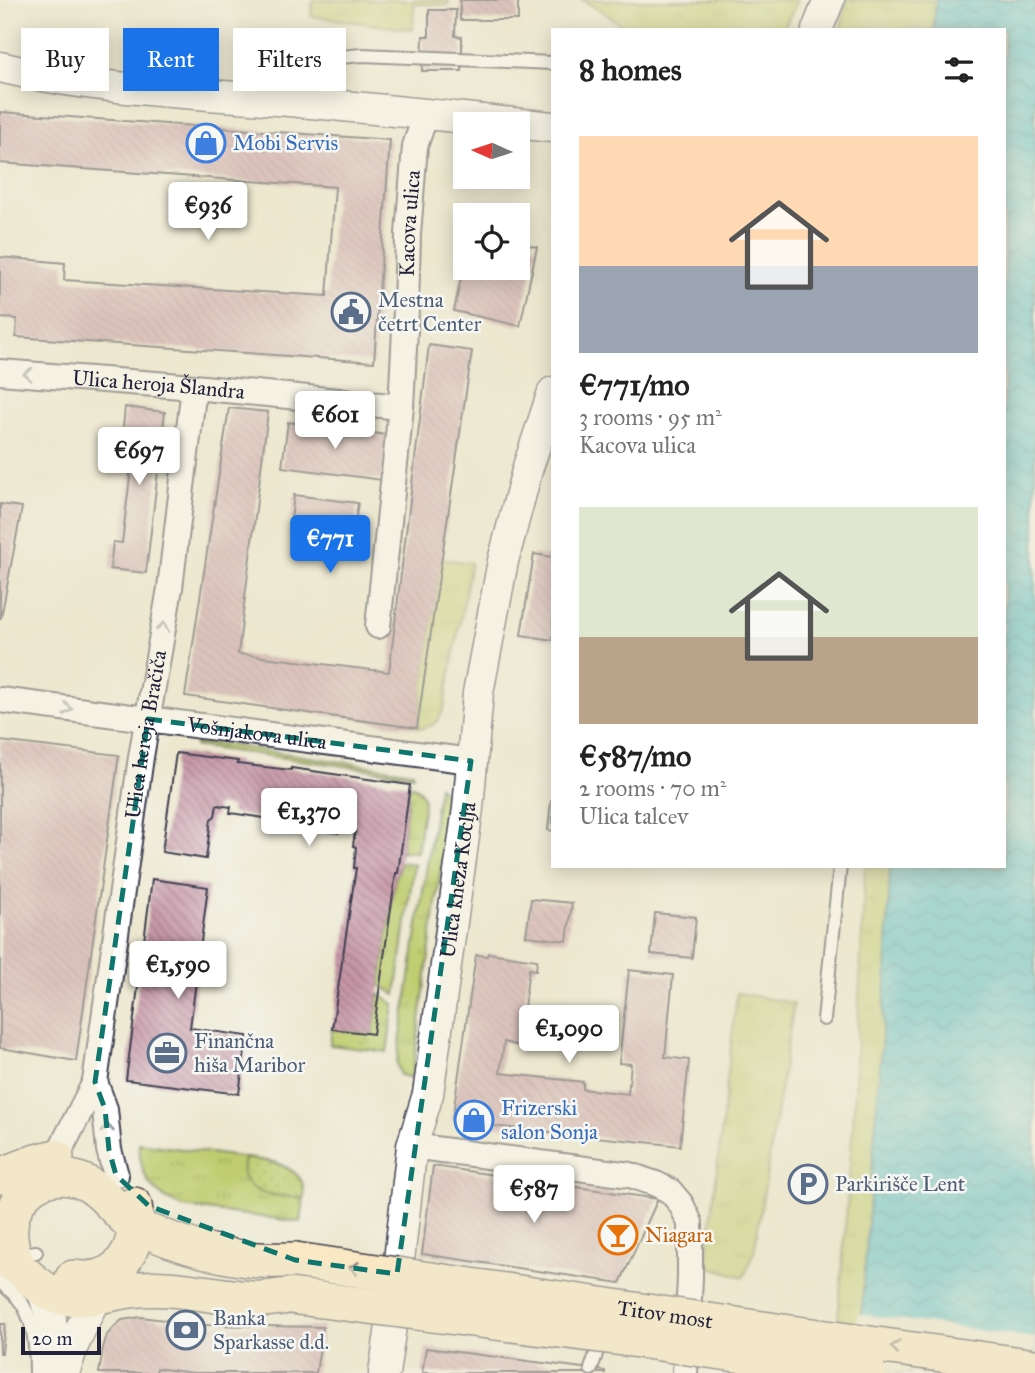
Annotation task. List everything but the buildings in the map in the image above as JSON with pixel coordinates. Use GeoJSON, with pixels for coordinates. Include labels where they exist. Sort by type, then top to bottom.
{"type":"FeatureCollection","features":[{"type":"Feature","properties":{"kind":"main road"},"geometry":{"type":"LineString","coordinates":[[79,1158],[101,1165],[128,1199],[133,1243],[128,1254],[107,1279],[68,1298],[55,1295],[13,1259],[10,1223],[21,1180],[79,1158]]}},
{"type":"Feature","properties":{"kind":"main road"},"geometry":{"type":"LineString","coordinates":[[21,1180],[58,1177],[74,1179],[101,1193],[128,1199]]}},
{"type":"Feature","properties":{"kind":"main road","name":"Titov most"},"geometry":{"type":"LineString","coordinates":[[128,1199],[186,1224],[247,1241],[295,1260],[1035,1367]]}},
{"type":"Feature","properties":{"kind":"main road","name":"Titov most"},"geometry":{"type":"LineString","coordinates":[[107,1279],[130,1290],[156,1289],[256,1300],[290,1296],[631,1339],[869,1373]]}},
{"type":"Feature","properties":{"kind":"street"},"geometry":{"type":"LineString","coordinates":[[818,28],[829,0]]}},
{"type":"Feature","properties":{"kind":"street"},"geometry":{"type":"LineString","coordinates":[[0,66],[34,75],[117,88],[288,101],[551,127]]}},
{"type":"Feature","properties":{"kind":"street","name":"Kacova ulica"},"geometry":{"type":"LineString","coordinates":[[378,626],[401,407],[415,146],[426,114]]}},
{"type":"Feature","properties":{"kind":"street","name":"Ulica heroja Šlandra"},"geometry":{"type":"LineString","coordinates":[[0,372],[401,407]]}},
{"type":"Feature","properties":{"kind":"street","name":"Ulica heroja Bračiča"},"geometry":{"type":"LineString","coordinates":[[128,1199],[109,1150],[105,1109],[95,1082],[139,770],[170,588],[194,387]]}},
{"type":"Feature","properties":{"kind":"street","name":"Ulica kneza Koclja"},"geometry":{"type":"LineString","coordinates":[[383,1373],[403,1306],[412,1146],[428,1094],[468,808],[478,693],[503,561],[527,467],[551,398]]}},
{"type":"Feature","properties":{"kind":"street","name":"Vošnjakova ulica"},"geometry":{"type":"LineString","coordinates":[[0,700],[471,761]]}},
{"type":"Feature","properties":{"kind":"street","name":"Ulica heroja Bračiča"},"geometry":{"type":"LineString","coordinates":[[21,1180],[95,1082]]}},
{"type":"Feature","properties":{"kind":"street"},"geometry":{"type":"LineString","coordinates":[[412,1146],[630,1175],[670,1191],[681,1204],[690,1223],[685,1373]]}},
{"type":"Feature","properties":{"kind":"street"},"geometry":{"type":"LineString","coordinates":[[13,1259],[51,1319],[55,1373]]}},
{"type":"Feature","properties":{"kind":"street"},"geometry":{"type":"LineString","coordinates":[[64,1373],[73,1346],[107,1279]]}},
{"type":"Feature","properties":{"kind":"lane"},"geometry":{"type":"LineString","coordinates":[[288,101],[316,62],[343,57],[362,55],[551,63]]}},
{"type":"Feature","properties":{"kind":"lane"},"geometry":{"type":"LineString","coordinates":[[824,1019],[840,868]]}},
{"type":"Feature","properties":{"kind":"lane"},"geometry":{"type":"LineString","coordinates":[[13,1259],[19,1299],[30,1320],[36,1373]]}},
{"type":"Feature","properties":{"kind":"lane"},"geometry":{"type":"LineString","coordinates":[[518,1312],[687,1335]]}},
{"type":"Feature","properties":{"kind":"lane"},"geometry":{"type":"LineString","coordinates":[[591,1369],[606,1324]]}},
{"type":"Feature","properties":{"kind":"highlighted area"},"geometry":{"type":"Polygon","coordinates":[[[148,719],[471,761],[397,1274],[295,1260],[149,1206],[116,1175],[109,1150],[105,1109],[95,1082],[148,719]]]}},
{"type":"Feature","properties":{"kind":"green space"},"geometry":{"type":"Polygon","coordinates":[[[313,0],[449,0],[448,5],[414,4],[413,30],[311,16],[313,0]]]}},
{"type":"Feature","properties":{"kind":"green space"},"geometry":{"type":"Polygon","coordinates":[[[582,0],[798,0],[784,28],[624,28],[582,0]]]}},
{"type":"Feature","properties":{"kind":"green space"},"geometry":{"type":"Polygon","coordinates":[[[847,0],[936,0],[934,28],[840,28],[847,0]]]}},
{"type":"Feature","properties":{"kind":"green space"},"geometry":{"type":"Polygon","coordinates":[[[441,558],[471,563],[444,708],[435,723],[417,728],[441,558]]]}},
{"type":"Feature","properties":{"kind":"green space"},"geometry":{"type":"Polygon","coordinates":[[[195,743],[220,744],[413,772],[413,775],[195,746],[195,743]]]}},
{"type":"Feature","properties":{"kind":"green space"},"geometry":{"type":"Polygon","coordinates":[[[410,785],[420,791],[424,801],[417,852],[401,851],[410,785]]]}},
{"type":"Feature","properties":{"kind":"green space"},"geometry":{"type":"Polygon","coordinates":[[[439,786],[444,793],[448,816],[412,1078],[400,1075],[397,1063],[439,786]]]}},
{"type":"Feature","properties":{"kind":"green space"},"geometry":{"type":"Polygon","coordinates":[[[400,862],[414,864],[396,995],[380,985],[396,873],[400,862]]]}},
{"type":"Feature","properties":{"kind":"green space"},"geometry":{"type":"Polygon","coordinates":[[[865,868],[890,868],[886,982],[857,1373],[834,1373],[854,1112],[865,868]]]}},
{"type":"Feature","properties":{"kind":"green space"},"geometry":{"type":"Polygon","coordinates":[[[737,993],[794,1003],[754,1253],[744,1277],[706,1266],[737,993]]]}},
{"type":"Feature","properties":{"kind":"green space"},"geometry":{"type":"Polygon","coordinates":[[[379,994],[394,1004],[387,1052],[330,1045],[332,1029],[373,1034],[379,994]]]}},
{"type":"Feature","properties":{"kind":"green space"},"geometry":{"type":"Polygon","coordinates":[[[139,1143],[274,1162],[286,1167],[299,1178],[304,1192],[301,1222],[183,1207],[172,1202],[149,1183],[142,1166],[139,1143]]]}},
{"type":"Feature","properties":{"kind":"green space"},"geometry":{"type":"Polygon","coordinates":[[[244,1158],[275,1163],[293,1172],[304,1187],[304,1198],[278,1196],[253,1188],[243,1175],[244,1158]]]}},
{"type":"Feature","properties":{"kind":"water"},"geometry":{"type":"Polygon","coordinates":[[[936,0],[1035,0],[1035,1373],[857,1373],[886,982],[890,868],[1006,868],[1006,28],[934,28],[936,0]]]}},
{"type":"Feature","properties":{"kind":"pier"},"geometry":{"type":"Polygon","coordinates":[[[858,1314],[1035,1338],[1035,1373],[853,1373],[858,1314]]]}},
{"type":"Feature","properties":{"kind":"place","name":"Mobi Servis"},"geometry":{"type":"Point","coordinates":[206,143]}},
{"type":"Feature","properties":{"kind":"place","name":"Mestna četrt Center"},"geometry":{"type":"Point","coordinates":[351,312]}},
{"type":"Feature","properties":{"kind":"place","name":"Finančna hiša Maribor"},"geometry":{"type":"Point","coordinates":[167,1053]}},
{"type":"Feature","properties":{"kind":"place","name":"Frizerski salon Sonja"},"geometry":{"type":"Point","coordinates":[474,1120]}},
{"type":"Feature","properties":{"kind":"place","name":"Parkirišče Lent"},"geometry":{"type":"Point","coordinates":[808,1184]}},
{"type":"Feature","properties":{"kind":"place","name":"Niagara"},"geometry":{"type":"Point","coordinates":[618,1235]}},
{"type":"Feature","properties":{"kind":"place","name":"Banka Sparkasse d.d."},"geometry":{"type":"Point","coordinates":[186,1330]}}]}
